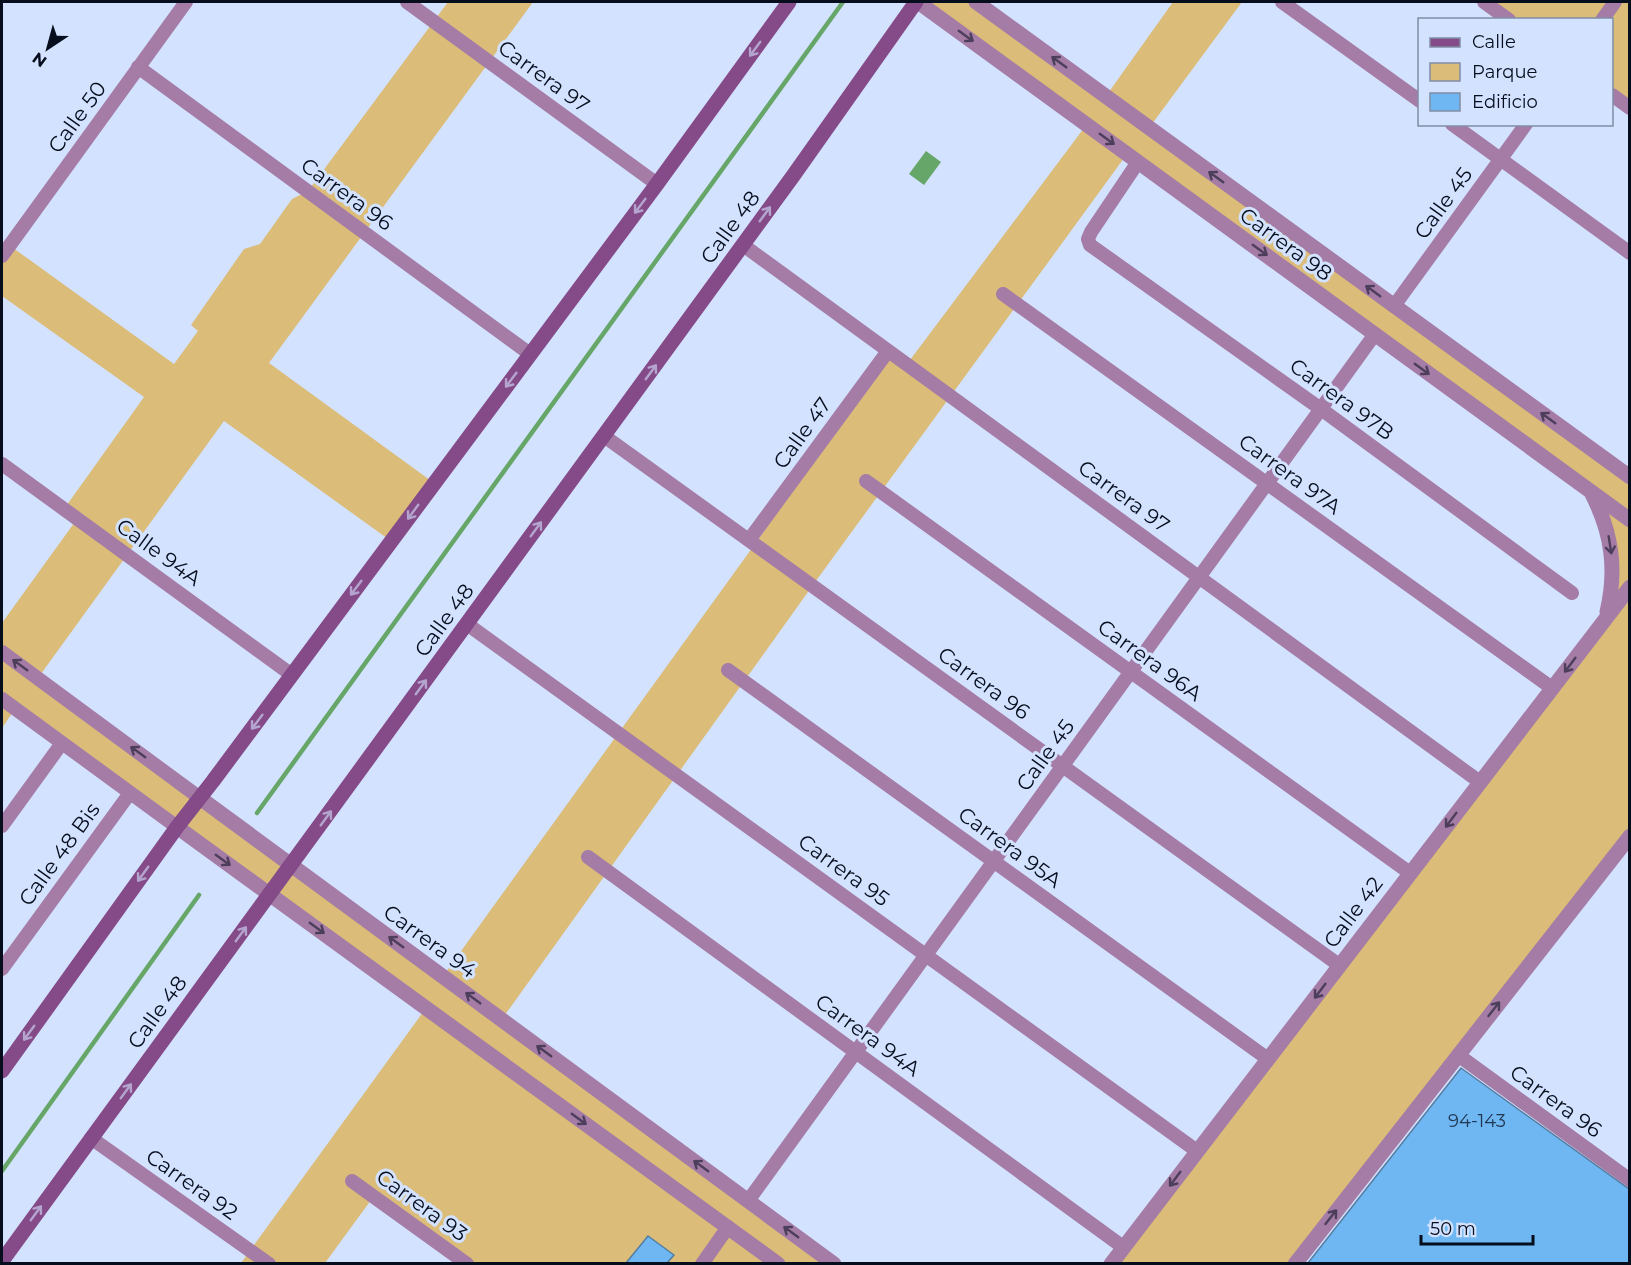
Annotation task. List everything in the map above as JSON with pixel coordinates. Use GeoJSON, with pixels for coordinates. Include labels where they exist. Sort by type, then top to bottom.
{"type":"FeatureCollection","features":[{"type":"Feature","properties":{"kind":"main road"},"geometry":{"type":"LineString","coordinates":[[2,1068],[177,826],[657,184],[789,2]]}},
{"type":"Feature","properties":{"kind":"main road","name":"Calle 48"},"geometry":{"type":"LineString","coordinates":[[2,1261],[743,245],[917,2]]}},
{"type":"Feature","properties":{"kind":"street","name":"Calle 50"},"geometry":{"type":"LineString","coordinates":[[2,256],[186,2]]}},
{"type":"Feature","properties":{"kind":"street","name":"Carrera 97"},"geometry":{"type":"LineString","coordinates":[[407,2],[657,184]]}},
{"type":"Feature","properties":{"kind":"street","name":"Carrera 98"},"geometry":{"type":"LineString","coordinates":[[917,2],[1629,520]]}},
{"type":"Feature","properties":{"kind":"street","name":"Carrera 98"},"geometry":{"type":"LineString","coordinates":[[976,2],[1629,477]]}},
{"type":"Feature","properties":{"kind":"street"},"geometry":{"type":"LineString","coordinates":[[1282,2],[1418,100]]}},
{"type":"Feature","properties":{"kind":"street"},"geometry":{"type":"LineString","coordinates":[[1484,2],[1506,18]]}},
{"type":"Feature","properties":{"kind":"street"},"geometry":{"type":"LineString","coordinates":[[1603,18],[1615,2]]}},
{"type":"Feature","properties":{"kind":"street","name":"Carrera 96"},"geometry":{"type":"LineString","coordinates":[[138,67],[530,354]]}},
{"type":"Feature","properties":{"kind":"street"},"geometry":{"type":"LineString","coordinates":[[1613,96],[1629,108]]}},
{"type":"Feature","properties":{"kind":"street"},"geometry":{"type":"LineString","coordinates":[[1455,126],[1629,253]]}},
{"type":"Feature","properties":{"kind":"street","name":"Calle 45"},"geometry":{"type":"LineString","coordinates":[[1394,306],[1525,126]]}},
{"type":"Feature","properties":{"kind":"street","name":"Carrera 97B"},"geometry":{"type":"LineString","coordinates":[[1138,162],[1090,232],[1088,239],[1090,245],[1321,409],[1572,593]]}},
{"type":"Feature","properties":{"kind":"street","name":"Carrera 97"},"geometry":{"type":"LineString","coordinates":[[743,245],[1480,782]]}},
{"type":"Feature","properties":{"kind":"street","name":"Carrera 97A"},"geometry":{"type":"LineString","coordinates":[[1003,294],[1552,688]]}},
{"type":"Feature","properties":{"kind":"street","name":"Calle 45"},"geometry":{"type":"LineString","coordinates":[[748,1201],[1375,334]]}},
{"type":"Feature","properties":{"kind":"street","name":"Calle 47"},"geometry":{"type":"LineString","coordinates":[[749,540],[888,351]]}},
{"type":"Feature","properties":{"kind":"street","name":"Carrera 96"},"geometry":{"type":"LineString","coordinates":[[604,436],[1339,965]]}},
{"type":"Feature","properties":{"kind":"street"},"geometry":{"type":"LineString","coordinates":[[1596,453],[1629,466]]}},
{"type":"Feature","properties":{"kind":"street","name":"Calle 94A"},"geometry":{"type":"LineString","coordinates":[[2,464],[292,675]]}},
{"type":"Feature","properties":{"kind":"street","name":"Carrera 96A"},"geometry":{"type":"LineString","coordinates":[[866,481],[1410,873]]}},
{"type":"Feature","properties":{"kind":"street"},"geometry":{"type":"LineString","coordinates":[[1590,491],[1602,514],[1610,540],[1613,566],[1612,584],[1605,618]]}},
{"type":"Feature","properties":{"kind":"street","name":"Calle 42"},"geometry":{"type":"LineString","coordinates":[[1111,1263],[1629,587]]}},
{"type":"Feature","properties":{"kind":"street","name":"Carrera 95"},"geometry":{"type":"LineString","coordinates":[[467,624],[1197,1151]]}},
{"type":"Feature","properties":{"kind":"street","name":"Carrera 94"},"geometry":{"type":"LineString","coordinates":[[2,652],[834,1263]]}},
{"type":"Feature","properties":{"kind":"street","name":"Carrera 95A"},"geometry":{"type":"LineString","coordinates":[[728,670],[1268,1059]]}},
{"type":"Feature","properties":{"kind":"street"},"geometry":{"type":"LineString","coordinates":[[2,699],[778,1263]]}},
{"type":"Feature","properties":{"kind":"street"},"geometry":{"type":"LineString","coordinates":[[2,826],[62,743]]}},
{"type":"Feature","properties":{"kind":"street","name":"Calle 48 Bis"},"geometry":{"type":"LineString","coordinates":[[2,969],[130,792]]}},
{"type":"Feature","properties":{"kind":"street"},"geometry":{"type":"LineString","coordinates":[[1295,1263],[1629,836]]}},
{"type":"Feature","properties":{"kind":"street","name":"Carrera 94A"},"geometry":{"type":"LineString","coordinates":[[588,857],[1124,1247]]}},
{"type":"Feature","properties":{"kind":"street","name":"Carrera 96"},"geometry":{"type":"LineString","coordinates":[[1458,1055],[1629,1180]]}},
{"type":"Feature","properties":{"kind":"street","name":"Carrera 92"},"geometry":{"type":"LineString","coordinates":[[91,1138],[269,1263]]}},
{"type":"Feature","properties":{"kind":"street","name":"Carrera 93"},"geometry":{"type":"LineString","coordinates":[[352,1181],[467,1263]]}},
{"type":"Feature","properties":{"kind":"street"},"geometry":{"type":"LineString","coordinates":[[702,1263],[728,1227]]}},
{"type":"Feature","properties":{"kind":"green space"},"geometry":{"type":"Polygon","coordinates":[[[448,2],[533,2],[269,363],[434,483],[391,541],[224,421],[38,678],[443,976],[755,544],[888,351],[907,364],[1087,124],[918,2],[976,2],[1106,96],[1173,2],[1242,2],[1149,128],[1622,465],[1629,466],[1629,836],[1295,1263],[1111,1263],[1605,618],[1613,566],[1590,491],[1127,154],[813,585],[502,1019],[834,1263],[467,1263],[374,1196],[325,1263],[241,1263],[426,1008],[15,709],[2,728],[2,623],[77,519],[64,509],[144,397],[2,296],[2,256],[9,245],[174,364],[198,331],[191,325],[244,249],[260,244],[292,199],[308,191],[448,2]]]}},
{"type":"Feature","properties":{"kind":"green space"},"geometry":{"type":"Polygon","coordinates":[[[1484,2],[1629,2],[1629,108],[1613,96],[1613,18],[1508,18],[1484,2]]]}},
{"type":"Feature","properties":{"kind":"shaded area"},"geometry":{"type":"Polygon","coordinates":[[[926,151],[941,162],[924,185],[909,174],[926,151]]]}},
{"type":"Feature","properties":{"kind":"building"},"geometry":{"type":"Polygon","coordinates":[[[1461,1068],[1629,1189],[1629,1263],[1308,1263],[1461,1068]]]}},
{"type":"Feature","properties":{"kind":"building"},"geometry":{"type":"Polygon","coordinates":[[[648,1236],[674,1255],[667,1263],[626,1263],[648,1236]]]}},
{"type":"Feature","properties":{"kind":"waterway"},"geometry":{"type":"LineString","coordinates":[[257,813],[843,2]]}},
{"type":"Feature","properties":{"kind":"waterway"},"geometry":{"type":"LineString","coordinates":[[2,1171],[199,895]]}}]}
